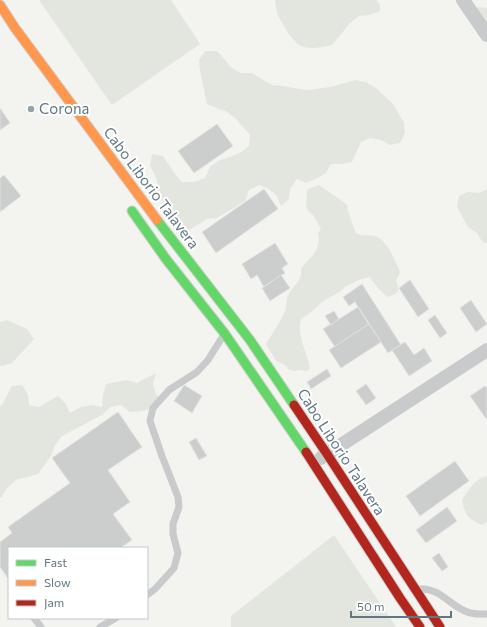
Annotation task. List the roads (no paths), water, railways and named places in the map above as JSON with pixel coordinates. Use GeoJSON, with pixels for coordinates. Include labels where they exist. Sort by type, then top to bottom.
{"type":"FeatureCollection","features":[{"type":"Feature","properties":{"kind":"highway"},"geometry":{"type":"LineString","coordinates":[[0,5],[70,116]]}},
{"type":"Feature","properties":{"kind":"highway","name":"Cabo Liborio Talavera"},"geometry":{"type":"LineString","coordinates":[[15,28],[176,246],[250,340],[327,454],[440,627]]}},
{"type":"Feature","properties":{"kind":"highway","name":"Cabo Liborio Talavera"},"geometry":{"type":"LineString","coordinates":[[125,202],[166,259],[225,334],[313,464],[420,627]]}},
{"type":"Feature","properties":{"kind":"highway"},"geometry":{"type":"LineString","coordinates":[[400,598],[414,589]]}},
{"type":"Feature","properties":{"kind":"street"},"geometry":{"type":"LineString","coordinates":[[463,0],[487,35]]}},
{"type":"Feature","properties":{"kind":"street"},"geometry":{"type":"LineString","coordinates":[[313,464],[487,350]]}},
{"type":"Feature","properties":{"kind":"lane"},"geometry":{"type":"LineString","coordinates":[[148,594],[155,589],[174,568],[178,553],[173,524],[179,507],[178,497],[150,421],[153,408],[169,390],[201,368],[225,334]]}},
{"type":"Feature","properties":{"kind":"lane"},"geometry":{"type":"LineString","coordinates":[[414,589],[424,589],[434,592],[464,611],[473,614],[487,614]]}},
{"type":"Feature","properties":{"kind":"lane"},"geometry":{"type":"LineString","coordinates":[[35,619],[41,627]]}},
{"type":"Feature","properties":{"kind":"lane"},"geometry":{"type":"LineString","coordinates":[[100,627],[114,619]]}},
{"type":"Feature","properties":{"kind":"place","name":"Corona"},"geometry":{"type":"Point","coordinates":[31,109]}}]}
